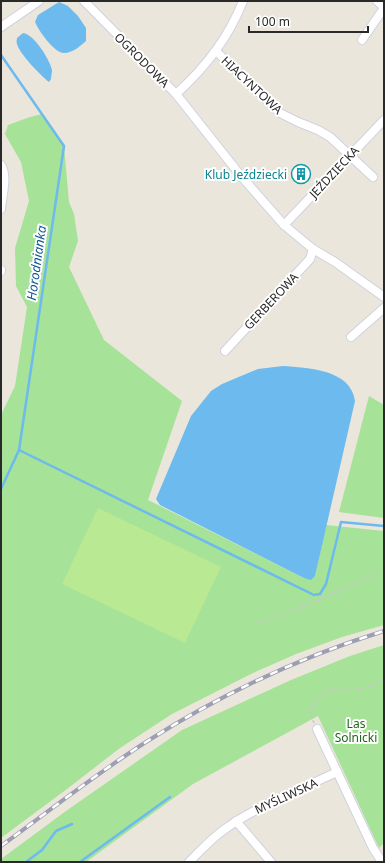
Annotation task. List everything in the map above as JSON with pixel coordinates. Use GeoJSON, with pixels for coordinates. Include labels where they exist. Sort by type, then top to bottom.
{"type":"FeatureCollection","features":[{"type":"Feature","properties":{"kind":"street"},"geometry":{"type":"LineString","coordinates":[[1,27],[39,1]]}},
{"type":"Feature","properties":{"kind":"street","name":"OGRODOWA"},"geometry":{"type":"LineString","coordinates":[[84,1],[176,94],[188,83],[216,51],[236,19],[243,1]]}},
{"type":"Feature","properties":{"kind":"street"},"geometry":{"type":"LineString","coordinates":[[362,40],[380,4]]}},
{"type":"Feature","properties":{"kind":"street","name":"HIACYNTOWA"},"geometry":{"type":"LineString","coordinates":[[216,51],[280,113],[330,137],[373,177]]}},
{"type":"Feature","properties":{"kind":"street"},"geometry":{"type":"LineString","coordinates":[[176,94],[241,176],[284,226],[313,249],[335,262],[384,297]]}},
{"type":"Feature","properties":{"kind":"street","name":"JEŹDZIECKA"},"geometry":{"type":"LineString","coordinates":[[284,226],[384,120]]}},
{"type":"Feature","properties":{"kind":"street"},"geometry":{"type":"LineString","coordinates":[[1,165],[3,168],[4,177],[1,208]]}},
{"type":"Feature","properties":{"kind":"street","name":"GERBEROWA"},"geometry":{"type":"LineString","coordinates":[[225,350],[310,259],[313,249]]}},
{"type":"Feature","properties":{"kind":"street"},"geometry":{"type":"LineString","coordinates":[[351,336],[384,308]]}},
{"type":"Feature","properties":{"kind":"street"},"geometry":{"type":"LineString","coordinates":[[317,729],[373,848],[382,862]]}},
{"type":"Feature","properties":{"kind":"street","name":"MYŚLIWSKA"},"geometry":{"type":"LineString","coordinates":[[189,862],[224,829],[252,812],[337,772]]}},
{"type":"Feature","properties":{"kind":"street"},"geometry":{"type":"LineString","coordinates":[[236,822],[270,862]]}},
{"type":"Feature","properties":{"kind":"path"},"geometry":{"type":"LineString","coordinates":[[255,624],[310,604],[384,570]]}},
{"type":"Feature","properties":{"kind":"path"},"geometry":{"type":"LineString","coordinates":[[317,729],[310,713],[314,703],[323,693],[338,689],[359,689],[384,680]]}},
{"type":"Feature","properties":{"kind":"green space"},"geometry":{"type":"Polygon","coordinates":[[[42,114],[64,146],[69,202],[74,214],[78,241],[69,267],[104,340],[182,401],[148,500],[304,578],[315,576],[326,525],[384,531],[384,625],[342,637],[296,654],[253,673],[172,714],[120,748],[1,838],[1,415],[15,386],[27,307],[16,286],[15,248],[29,201],[21,162],[5,134],[8,125],[42,114]]]}},
{"type":"Feature","properties":{"kind":"green space"},"geometry":{"type":"Polygon","coordinates":[[[369,396],[384,405],[384,518],[339,512],[369,396]]]}},
{"type":"Feature","properties":{"kind":"green space"},"geometry":{"type":"Polygon","coordinates":[[[98,508],[221,567],[185,643],[62,584],[98,508]]]}},
{"type":"Feature","properties":{"kind":"green space","name":"Las Solnicki"},"geometry":{"type":"Polygon","coordinates":[[[384,645],[384,843],[379,848],[318,716],[193,784],[86,862],[1,862],[1,859],[66,811],[182,730],[291,680],[350,656],[384,645]]]}},
{"type":"Feature","properties":{"kind":"water"},"geometry":{"type":"Polygon","coordinates":[[[59,2],[68,6],[78,16],[86,28],[86,41],[76,49],[67,53],[60,52],[51,46],[35,22],[38,15],[59,2]]]}},
{"type":"Feature","properties":{"kind":"water"},"geometry":{"type":"Polygon","coordinates":[[[23,33],[32,38],[41,48],[48,60],[52,70],[51,79],[49,82],[31,64],[19,48],[17,38],[23,33]]]}},
{"type":"Feature","properties":{"kind":"water"},"geometry":{"type":"Polygon","coordinates":[[[283,366],[326,372],[337,376],[352,390],[355,401],[315,576],[311,580],[304,578],[160,505],[156,499],[191,416],[211,391],[222,384],[258,369],[283,366]]]}},
{"type":"Feature","properties":{"kind":"waterway","name":"Horodnianka"},"geometry":{"type":"LineString","coordinates":[[1,55],[64,146],[19,450],[1,489]]}},
{"type":"Feature","properties":{"kind":"waterway"},"geometry":{"type":"LineString","coordinates":[[19,450],[314,595],[320,594],[326,584],[341,522],[384,526]]}},
{"type":"Feature","properties":{"kind":"waterway"},"geometry":{"type":"LineString","coordinates":[[80,862],[170,797]]}},
{"type":"Feature","properties":{"kind":"waterway"},"geometry":{"type":"LineString","coordinates":[[26,862],[42,850],[56,831],[72,824]]}},
{"type":"Feature","properties":{"kind":"railway"},"geometry":{"type":"LineString","coordinates":[[1,846],[127,754],[203,708],[291,665],[353,641],[384,631]]}},
{"type":"Feature","properties":{"kind":"place","name":"Klub Jeździecki"},"geometry":{"type":"Point","coordinates":[301,174]}}]}
